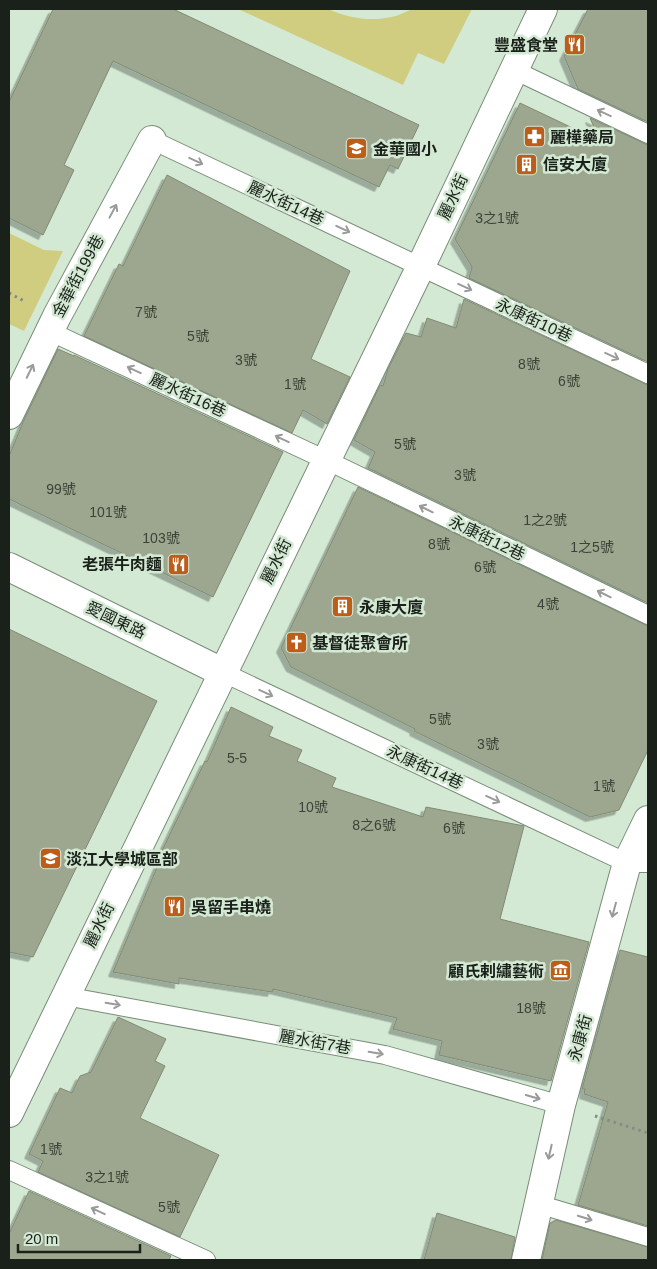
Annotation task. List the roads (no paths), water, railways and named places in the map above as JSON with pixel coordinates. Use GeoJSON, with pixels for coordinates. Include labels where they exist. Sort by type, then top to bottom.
{"type":"FeatureCollection","features":[{"type":"Feature","properties":{"kind":"street","name":"麗水街"},"geometry":{"type":"LineString","coordinates":[[9,1113],[421,266],[543,9]]}},
{"type":"Feature","properties":{"kind":"street","name":"金華街199巷"},"geometry":{"type":"LineString","coordinates":[[9,415],[49,331],[152,140]]}},
{"type":"Feature","properties":{"kind":"street","name":"愛國東路"},"geometry":{"type":"LineString","coordinates":[[9,568],[222,672]]}},
{"type":"Feature","properties":{"kind":"street","name":"永康街"},"geometry":{"type":"LineString","coordinates":[[526,1260],[561,1105],[638,863],[648,820]]}},
{"type":"Feature","properties":{"kind":"lane"},"geometry":{"type":"LineString","coordinates":[[514,70],[648,134]]}},
{"type":"Feature","properties":{"kind":"lane","name":"麗水街14巷"},"geometry":{"type":"LineString","coordinates":[[152,140],[421,266]]}},
{"type":"Feature","properties":{"kind":"lane","name":"永康街10巷"},"geometry":{"type":"LineString","coordinates":[[421,266],[648,374]]}},
{"type":"Feature","properties":{"kind":"lane","name":"麗水街16巷"},"geometry":{"type":"LineString","coordinates":[[49,331],[326,460]]}},
{"type":"Feature","properties":{"kind":"lane","name":"永康街12巷"},"geometry":{"type":"LineString","coordinates":[[326,460],[648,615]]}},
{"type":"Feature","properties":{"kind":"lane","name":"永康街14巷"},"geometry":{"type":"LineString","coordinates":[[222,672],[638,863]]}},
{"type":"Feature","properties":{"kind":"lane","name":"麗水街7巷"},"geometry":{"type":"LineString","coordinates":[[65,996],[385,1055],[561,1105]]}},
{"type":"Feature","properties":{"kind":"lane"},"geometry":{"type":"LineString","coordinates":[[9,1170],[206,1260]]}},
{"type":"Feature","properties":{"kind":"lane"},"geometry":{"type":"LineString","coordinates":[[538,1204],[648,1237]]}},
{"type":"Feature","properties":{"kind":"place","name":"豐盛食堂"},"geometry":{"type":"Point","coordinates":[574,45]}},
{"type":"Feature","properties":{"kind":"place","name":"麗樺藥局"},"geometry":{"type":"Point","coordinates":[534,137]}},
{"type":"Feature","properties":{"kind":"place","name":"金華國小"},"geometry":{"type":"Point","coordinates":[357,149]}},
{"type":"Feature","properties":{"kind":"place","name":"信安大廈"},"geometry":{"type":"Point","coordinates":[527,164]}},
{"type":"Feature","properties":{"kind":"place","name":"老張牛肉麵"},"geometry":{"type":"Point","coordinates":[178,564]}},
{"type":"Feature","properties":{"kind":"place","name":"永康大廈"},"geometry":{"type":"Point","coordinates":[343,607]}},
{"type":"Feature","properties":{"kind":"place","name":"基督徒聚會所"},"geometry":{"type":"Point","coordinates":[296,643]}},
{"type":"Feature","properties":{"kind":"place","name":"淡江大學城區部"},"geometry":{"type":"Point","coordinates":[50,859]}},
{"type":"Feature","properties":{"kind":"place","name":"吳留手串燒"},"geometry":{"type":"Point","coordinates":[175,907]}},
{"type":"Feature","properties":{"kind":"place","name":"顧氏剌繡藝術"},"geometry":{"type":"Point","coordinates":[560,971]}}]}
